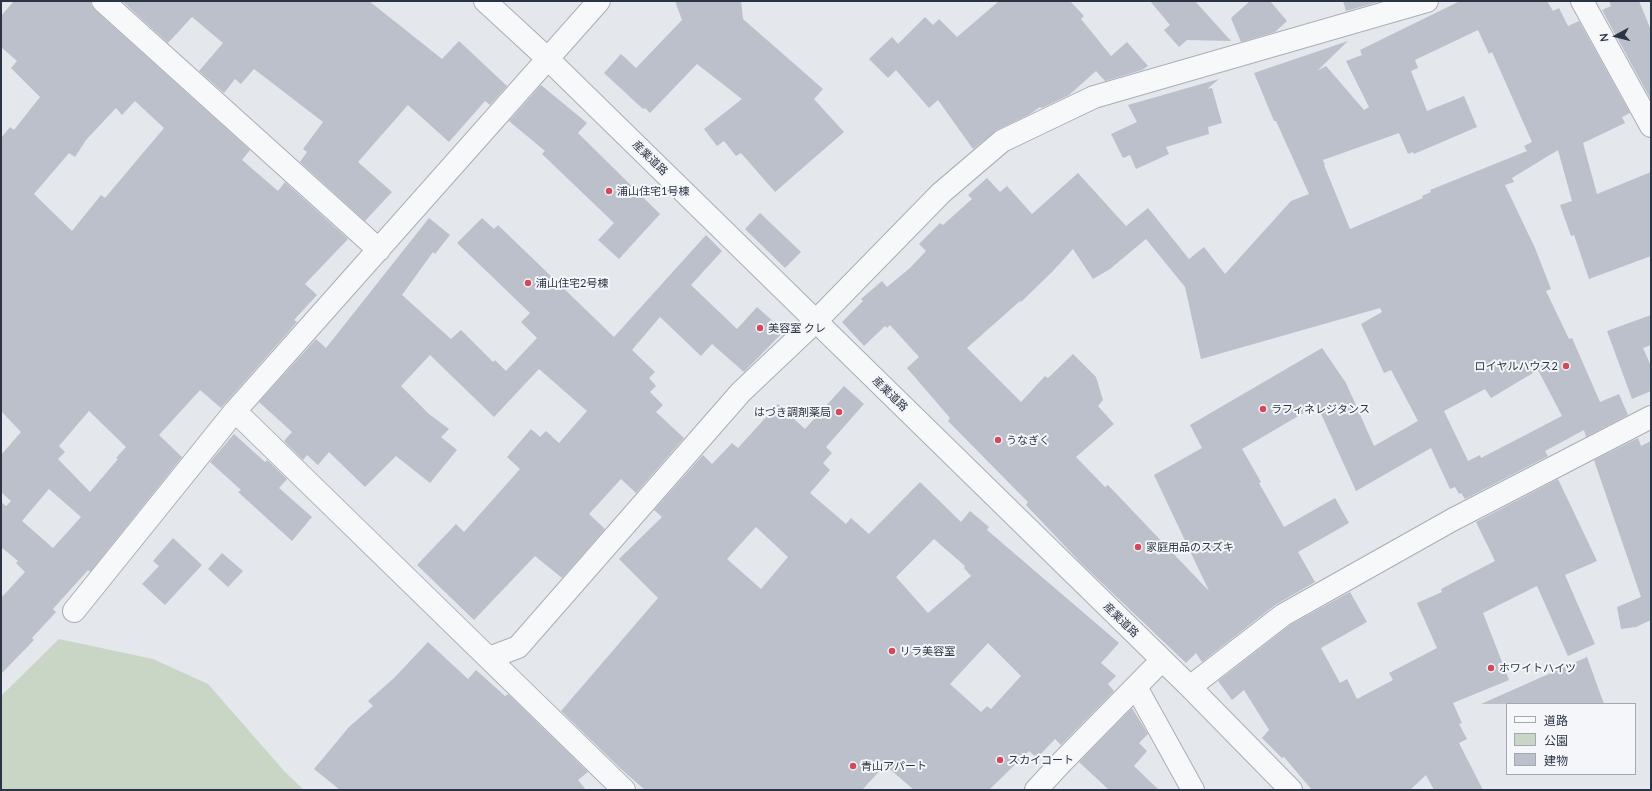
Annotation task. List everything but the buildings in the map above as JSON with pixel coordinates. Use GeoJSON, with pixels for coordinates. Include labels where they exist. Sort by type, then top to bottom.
{"type":"FeatureCollection","features":[{"type":"Feature","properties":{"kind":"street"},"geometry":{"type":"LineString","coordinates":[[103,1],[379,250]]}},
{"type":"Feature","properties":{"kind":"street","name":"産業道路"},"geometry":{"type":"LineString","coordinates":[[484,1],[548,59],[1190,687],[1292,790]]}},
{"type":"Feature","properties":{"kind":"street"},"geometry":{"type":"LineString","coordinates":[[74,611],[235,411],[599,1]]}},
{"type":"Feature","properties":{"kind":"street"},"geometry":{"type":"LineString","coordinates":[[489,658],[518,647],[741,392],[816,321],[941,192],[1002,141],[1094,97],[1427,1]]}},
{"type":"Feature","properties":{"kind":"street"},"geometry":{"type":"LineString","coordinates":[[1582,1],[1651,126]]}},
{"type":"Feature","properties":{"kind":"street"},"geometry":{"type":"LineString","coordinates":[[235,411],[624,790]]}},
{"type":"Feature","properties":{"kind":"street"},"geometry":{"type":"LineString","coordinates":[[1190,687],[1283,615],[1452,520],[1651,417]]}},
{"type":"Feature","properties":{"kind":"street"},"geometry":{"type":"LineString","coordinates":[[1036,790],[1162,660]]}},
{"type":"Feature","properties":{"kind":"street"},"geometry":{"type":"LineString","coordinates":[[1136,688],[1193,790]]}},
{"type":"Feature","properties":{"kind":"green space"},"geometry":{"type":"Polygon","coordinates":[[[59,639],[153,659],[208,684],[285,772],[304,790],[1,790],[1,696],[59,639]]]}},
{"type":"Feature","properties":{"kind":"place","name":"浦山住宅1号棟"},"geometry":{"type":"Point","coordinates":[609,191]}},
{"type":"Feature","properties":{"kind":"place","name":"浦山住宅2号棟"},"geometry":{"type":"Point","coordinates":[528,283]}},
{"type":"Feature","properties":{"kind":"place","name":"美容室 クレ"},"geometry":{"type":"Point","coordinates":[760,328]}},
{"type":"Feature","properties":{"kind":"place","name":"ロイヤルハウス2"},"geometry":{"type":"Point","coordinates":[1566,366]}},
{"type":"Feature","properties":{"kind":"place","name":"ラフィネレジタンス"},"geometry":{"type":"Point","coordinates":[1263,409]}},
{"type":"Feature","properties":{"kind":"place","name":"はづき調剤薬局"},"geometry":{"type":"Point","coordinates":[839,412]}},
{"type":"Feature","properties":{"kind":"place","name":"うなぎく"},"geometry":{"type":"Point","coordinates":[998,440]}},
{"type":"Feature","properties":{"kind":"place","name":"家庭用品のスズキ"},"geometry":{"type":"Point","coordinates":[1138,547]}},
{"type":"Feature","properties":{"kind":"place","name":"リラ美容室"},"geometry":{"type":"Point","coordinates":[892,651]}},
{"type":"Feature","properties":{"kind":"place","name":"ホワイトハイツ"},"geometry":{"type":"Point","coordinates":[1491,668]}},
{"type":"Feature","properties":{"kind":"place","name":"スカイコート"},"geometry":{"type":"Point","coordinates":[1000,760]}},
{"type":"Feature","properties":{"kind":"place","name":"青山アパート"},"geometry":{"type":"Point","coordinates":[853,766]}}]}
